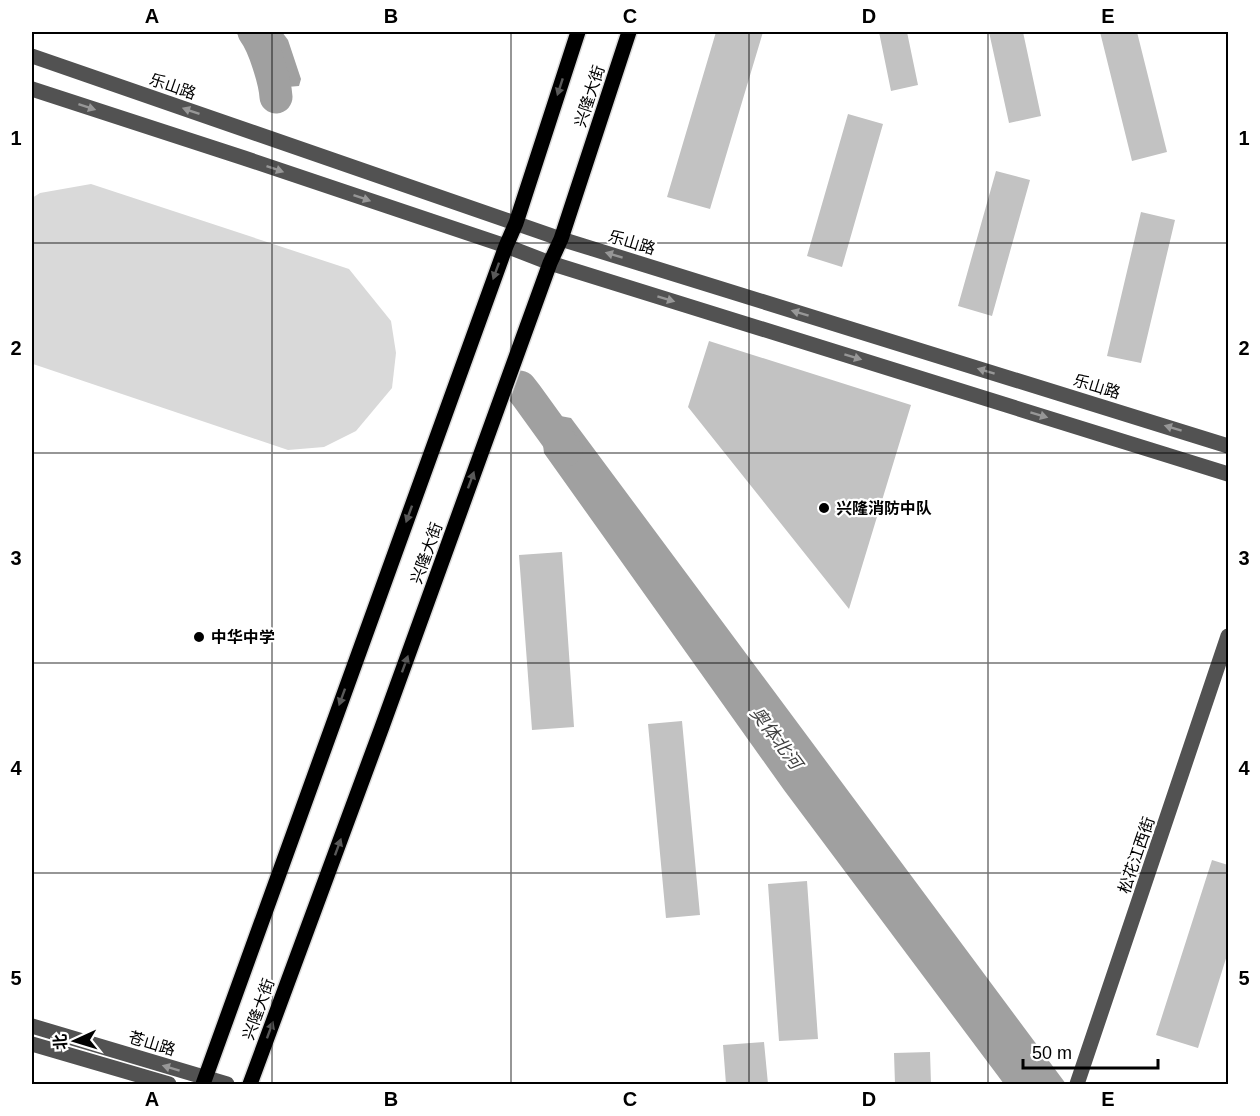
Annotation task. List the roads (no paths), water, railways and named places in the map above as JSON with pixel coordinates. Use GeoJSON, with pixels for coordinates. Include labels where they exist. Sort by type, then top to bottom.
{"type":"FeatureCollection","features":[{"type":"Feature","properties":{"kind":"main road","name":"兴隆大街"},"geometry":{"type":"LineString","coordinates":[[204,1081],[516,223],[578,32]]}},
{"type":"Feature","properties":{"kind":"main road","name":"兴隆大街"},"geometry":{"type":"LineString","coordinates":[[250,1084],[550,263],[561,239],[629,32]]}},
{"type":"Feature","properties":{"kind":"street","name":"乐山路"},"geometry":{"type":"LineString","coordinates":[[32,56],[561,239],[1228,446]]}},
{"type":"Feature","properties":{"kind":"street"},"geometry":{"type":"LineString","coordinates":[[32,89],[233,154],[550,263],[1228,474]]}},
{"type":"Feature","properties":{"kind":"street","name":"松花江西街"},"geometry":{"type":"LineString","coordinates":[[1077,1084],[1228,636]]}},
{"type":"Feature","properties":{"kind":"street","name":"苍山路"},"geometry":{"type":"LineString","coordinates":[[32,1026],[204,1081],[227,1084]]}},
{"type":"Feature","properties":{"kind":"street"},"geometry":{"type":"LineString","coordinates":[[32,1044],[169,1084]]}},
{"type":"Feature","properties":{"kind":"water"},"geometry":{"type":"Polygon","coordinates":[[[236,32],[282,32],[288,40],[301,79],[299,86],[275,88],[258,74],[249,51],[236,32]]]}},
{"type":"Feature","properties":{"kind":"water"},"geometry":{"type":"Polygon","coordinates":[[[539,412],[571,418],[1066,1084],[1004,1084],[784,790],[544,453],[539,412]]]}},
{"type":"Feature","properties":{"kind":"waterway","name":"奥体北河"},"geometry":{"type":"LineString","coordinates":[[254,32],[262,45],[274,82],[276,97]]}},
{"type":"Feature","properties":{"kind":"waterway","name":"奥体北河"},"geometry":{"type":"LineString","coordinates":[[520,387],[566,450]]}},
{"type":"Feature","properties":{"kind":"place","name":"兴隆消防中队"},"geometry":{"type":"Point","coordinates":[824,508]}},
{"type":"Feature","properties":{"kind":"place","name":"中华中学"},"geometry":{"type":"Point","coordinates":[199,637]}}]}
